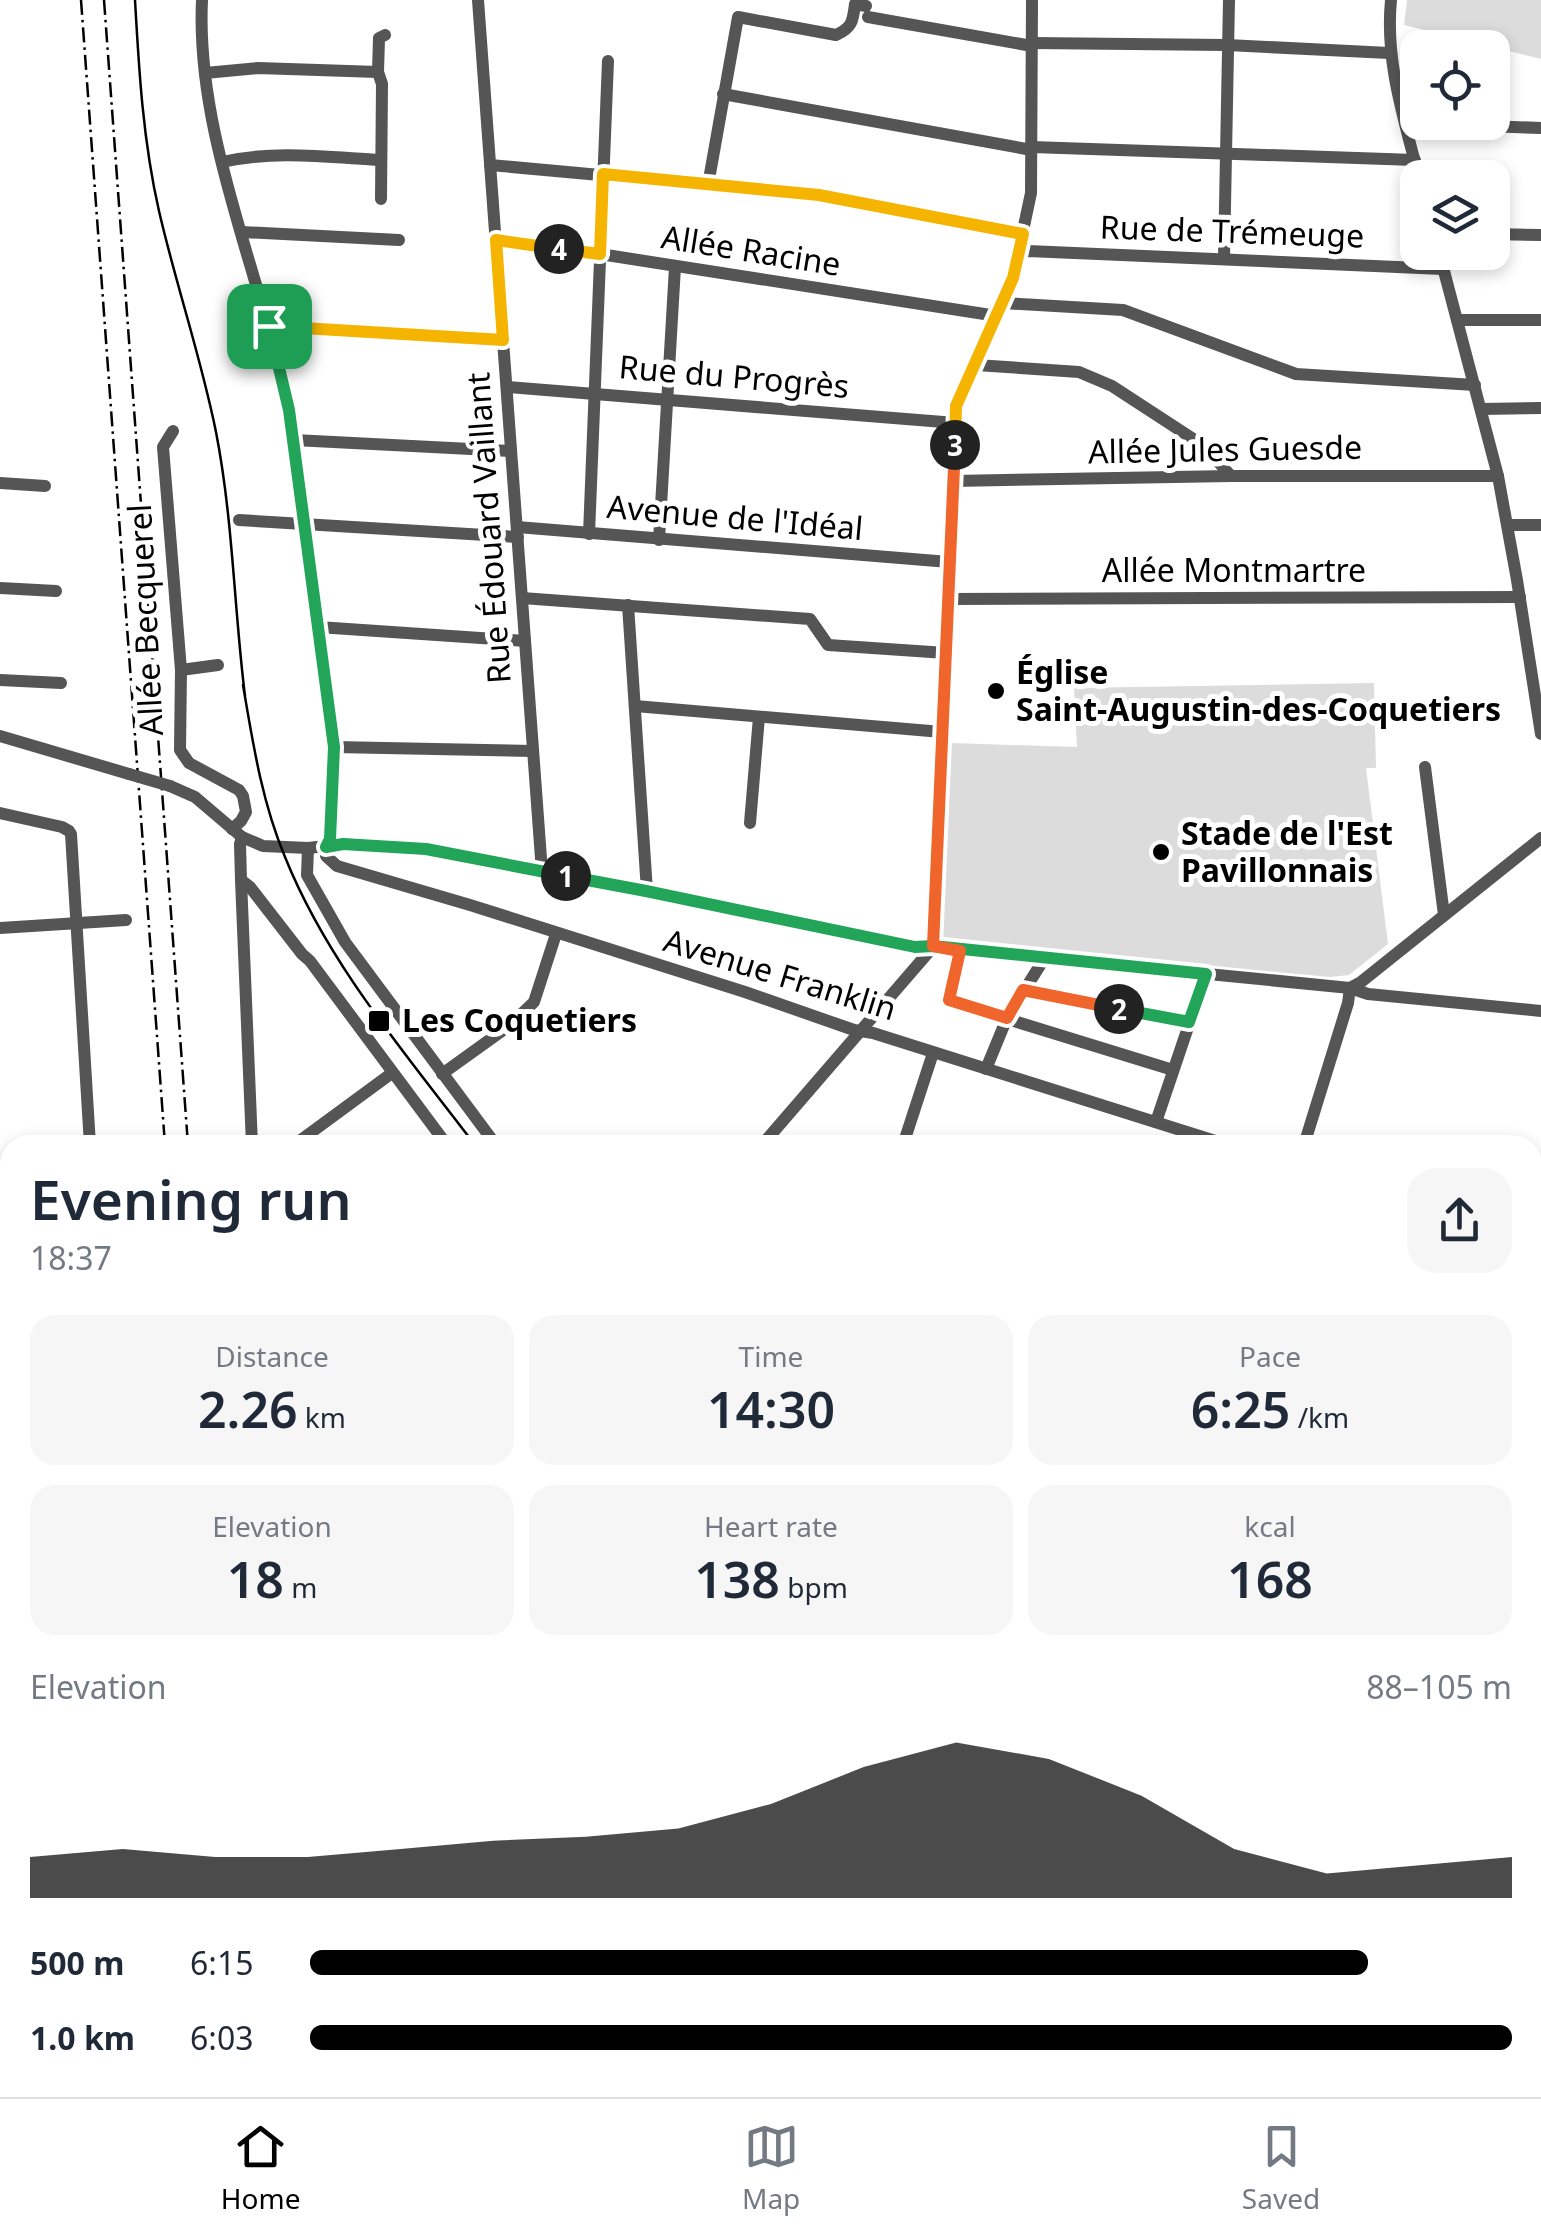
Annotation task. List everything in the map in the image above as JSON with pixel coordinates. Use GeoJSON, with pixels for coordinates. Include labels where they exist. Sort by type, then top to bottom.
{"type":"FeatureCollection","features":[{"type":"Feature","properties":{"kind":"street"},"geometry":{"type":"LineString","coordinates":[[202,0],[212,120],[269,326],[294,440],[334,747],[330,839],[326,847]]}},
{"type":"Feature","properties":{"kind":"street","name":"Rue Édouard Vaillant"},"geometry":{"type":"LineString","coordinates":[[478,0],[542,872]]}},
{"type":"Feature","properties":{"kind":"street"},"geometry":{"type":"LineString","coordinates":[[771,1135],[933,946],[956,406],[1013,278],[1031,192],[1032,0]]}},
{"type":"Feature","properties":{"kind":"street"},"geometry":{"type":"LineString","coordinates":[[1224,258],[1229,0]]}},
{"type":"Feature","properties":{"kind":"street"},"geometry":{"type":"LineString","coordinates":[[1390,0],[1389,52],[1400,104]]}},
{"type":"Feature","properties":{"kind":"street"},"geometry":{"type":"LineString","coordinates":[[708,185],[738,17],[836,35],[848,29],[855,4],[867,11],[1032,44],[1227,44],[1389,52]]}},
{"type":"Feature","properties":{"kind":"street"},"geometry":{"type":"LineString","coordinates":[[381,199],[382,84],[378,72],[379,38],[384,35]]}},
{"type":"Feature","properties":{"kind":"street"},"geometry":{"type":"LineString","coordinates":[[589,534],[608,61]]}},
{"type":"Feature","properties":{"kind":"street"},"geometry":{"type":"LineString","coordinates":[[206,72],[258,68],[378,72]]}},
{"type":"Feature","properties":{"kind":"street"},"geometry":{"type":"LineString","coordinates":[[724,94],[1032,149],[1414,160],[1409,140]]}},
{"type":"Feature","properties":{"kind":"street"},"geometry":{"type":"LineString","coordinates":[[1510,127],[1541,128]]}},
{"type":"Feature","properties":{"kind":"street"},"geometry":{"type":"LineString","coordinates":[[222,162],[276,154],[380,160]]}},
{"type":"Feature","properties":{"kind":"street"},"geometry":{"type":"LineString","coordinates":[[490,165],[819,195],[1023,234]]}},
{"type":"Feature","properties":{"kind":"street"},"geometry":{"type":"LineString","coordinates":[[242,232],[399,240]]}},
{"type":"Feature","properties":{"kind":"street"},"geometry":{"type":"LineString","coordinates":[[1510,234],[1541,235]]}},
{"type":"Feature","properties":{"kind":"street","name":"Allée Racine"},"geometry":{"type":"LineString","coordinates":[[496,240],[675,268],[1000,310],[1124,310],[1296,374],[1474,385]]}},
{"type":"Feature","properties":{"kind":"street","name":"Rue de Trémeuge"},"geometry":{"type":"LineString","coordinates":[[1019,253],[1400,267]]}},
{"type":"Feature","properties":{"kind":"street"},"geometry":{"type":"LineString","coordinates":[[659,540],[675,268]]}},
{"type":"Feature","properties":{"kind":"street"},"geometry":{"type":"LineString","coordinates":[[1443,270],[1490,442],[1520,597],[1534,645],[1541,734]]}},
{"type":"Feature","properties":{"kind":"street"},"geometry":{"type":"LineString","coordinates":[[1457,320],[1541,320]]}},
{"type":"Feature","properties":{"kind":"street"},"geometry":{"type":"LineString","coordinates":[[269,326],[503,340]]}},
{"type":"Feature","properties":{"kind":"street"},"geometry":{"type":"LineString","coordinates":[[976,365],[1079,372],[1112,386],[1204,446],[1231,476]]}},
{"type":"Feature","properties":{"kind":"street","name":"Rue du Progrès"},"geometry":{"type":"LineString","coordinates":[[507,387],[956,423]]}},
{"type":"Feature","properties":{"kind":"street"},"geometry":{"type":"LineString","coordinates":[[1481,409],[1541,408]]}},
{"type":"Feature","properties":{"kind":"street","name":"Allée Becquerel"},"geometry":{"type":"LineString","coordinates":[[173,430],[163,447],[180,670],[180,750],[189,763],[243,796],[246,812],[237,833]]}},
{"type":"Feature","properties":{"kind":"street"},"geometry":{"type":"LineString","coordinates":[[294,440],[512,452]]}},
{"type":"Feature","properties":{"kind":"street","name":"Allée Jules Guesde"},"geometry":{"type":"LineString","coordinates":[[953,482],[1498,476]]}},
{"type":"Feature","properties":{"kind":"street"},"geometry":{"type":"LineString","coordinates":[[0,483],[44,486]]}},
{"type":"Feature","properties":{"kind":"street","name":"Avenue de l'Idéal"},"geometry":{"type":"LineString","coordinates":[[239,520],[589,534],[950,562]]}},
{"type":"Feature","properties":{"kind":"street"},"geometry":{"type":"LineString","coordinates":[[1508,525],[1541,525]]}},
{"type":"Feature","properties":{"kind":"street"},"geometry":{"type":"LineString","coordinates":[[0,588],[56,591]]}},
{"type":"Feature","properties":{"kind":"street","name":"Allée Montmartre"},"geometry":{"type":"LineString","coordinates":[[948,599],[1520,597]]}},
{"type":"Feature","properties":{"kind":"street"},"geometry":{"type":"LineString","coordinates":[[522,598],[810,618],[828,645],[946,653]]}},
{"type":"Feature","properties":{"kind":"street"},"geometry":{"type":"LineString","coordinates":[[628,605],[646,891]]}},
{"type":"Feature","properties":{"kind":"street"},"geometry":{"type":"LineString","coordinates":[[318,627],[525,641]]}},
{"type":"Feature","properties":{"kind":"street"},"geometry":{"type":"LineString","coordinates":[[180,670],[218,665]]}},
{"type":"Feature","properties":{"kind":"street"},"geometry":{"type":"LineString","coordinates":[[0,680],[62,683]]}},
{"type":"Feature","properties":{"kind":"street"},"geometry":{"type":"LineString","coordinates":[[635,706],[942,732]]}},
{"type":"Feature","properties":{"kind":"street"},"geometry":{"type":"LineString","coordinates":[[750,822],[759,717]]}},
{"type":"Feature","properties":{"kind":"street"},"geometry":{"type":"LineString","coordinates":[[0,736],[170,786],[195,798],[237,833],[263,846],[308,848],[343,844],[426,849],[915,947],[1350,988],[1368,994],[1541,1011]]}},
{"type":"Feature","properties":{"kind":"street"},"geometry":{"type":"LineString","coordinates":[[334,747],[533,751]]}},
{"type":"Feature","properties":{"kind":"street"},"geometry":{"type":"LineString","coordinates":[[1425,767],[1444,915]]}},
{"type":"Feature","properties":{"kind":"street"},"geometry":{"type":"LineString","coordinates":[[0,813],[62,827],[71,837],[89,1135]]}},
{"type":"Feature","properties":{"kind":"street"},"geometry":{"type":"LineString","coordinates":[[237,833],[252,1135]]}},
{"type":"Feature","properties":{"kind":"street"},"geometry":{"type":"LineString","coordinates":[[1350,988],[1541,838]]}},
{"type":"Feature","properties":{"kind":"street","name":"Avenue Franklin"},"geometry":{"type":"LineString","coordinates":[[326,847],[326,856],[337,866],[1197,1135]]}},
{"type":"Feature","properties":{"kind":"street"},"geometry":{"type":"LineString","coordinates":[[308,848],[307,874],[345,942],[488,1135]]}},
{"type":"Feature","properties":{"kind":"street"},"geometry":{"type":"LineString","coordinates":[[241,880],[310,961],[438,1135]]}},
{"type":"Feature","properties":{"kind":"street"},"geometry":{"type":"LineString","coordinates":[[0,928],[126,920]]}},
{"type":"Feature","properties":{"kind":"street"},"geometry":{"type":"LineString","coordinates":[[442,1074],[510,1025],[534,1002],[556,934]]}},
{"type":"Feature","properties":{"kind":"street"},"geometry":{"type":"LineString","coordinates":[[960,951],[949,1000],[1173,1070]]}},
{"type":"Feature","properties":{"kind":"street"},"geometry":{"type":"LineString","coordinates":[[986,1069],[1007,1018],[1044,959]]}},
{"type":"Feature","properties":{"kind":"street"},"geometry":{"type":"LineString","coordinates":[[1156,1122],[1206,974]]}},
{"type":"Feature","properties":{"kind":"street"},"geometry":{"type":"LineString","coordinates":[[1307,1135],[1350,988]]}},
{"type":"Feature","properties":{"kind":"street"},"geometry":{"type":"LineString","coordinates":[[1023,990],[1189,1022]]}},
{"type":"Feature","properties":{"kind":"street"},"geometry":{"type":"LineString","coordinates":[[907,1135],[932,1052]]}},
{"type":"Feature","properties":{"kind":"street"},"geometry":{"type":"LineString","coordinates":[[308,1135],[392,1073]]}},
{"type":"Feature","properties":{"kind":"shaded area"},"geometry":{"type":"Polygon","coordinates":[[[1407,0],[1541,0],[1541,59],[1510,51],[1510,30],[1424,30],[1404,25],[1407,0]]]}},
{"type":"Feature","properties":{"kind":"shaded area","name":"Stade de l'Est Pavillonnais"},"geometry":{"type":"Polygon","coordinates":[[[1374,683],[1376,768],[1366,768],[1388,944],[1349,975],[1330,977],[947,940],[942,935],[951,743],[1077,747],[1074,688],[1374,683]]]}},
{"type":"Feature","properties":{"kind":"tram line"},"geometry":{"type":"LineString","coordinates":[[135,0],[140,80],[154,185],[216,432],[245,696]]}},
{"type":"Feature","properties":{"kind":"tram line"},"geometry":{"type":"LineString","coordinates":[[243,685],[245,696]]}},
{"type":"Feature","properties":{"kind":"tram line"},"geometry":{"type":"LineString","coordinates":[[245,696],[270,815],[303,896],[346,971],[467,1135]]}},
{"type":"Feature","properties":{"kind":"railway"},"geometry":{"type":"LineString","coordinates":[[81,0],[164,1135]]}},
{"type":"Feature","properties":{"kind":"railway"},"geometry":{"type":"LineString","coordinates":[[104,0],[187,1135]]}},
{"type":"Feature","properties":{"kind":"place","name":"Église Saint-Augustin-des-Coquetiers"},"geometry":{"type":"Point","coordinates":[996,691]}},
{"type":"Feature","properties":{"kind":"place","name":"Stade de l'Est Pavillonnais"},"geometry":{"type":"Point","coordinates":[1161,852]}},
{"type":"Feature","properties":{"kind":"place","name":"Les Coquetiers"},"geometry":{"type":"Point","coordinates":[379,1021]}},
{"type":"Feature","properties":{"kind":"route"},"geometry":{"type":"LineString","coordinates":[[269,326],[289,410],[334,747],[330,839],[326,847],[343,844],[426,849],[915,947],[933,946],[1206,974],[1189,1022],[1023,990],[1007,1018],[949,1000],[960,951],[933,946],[956,406],[1013,278],[1023,234],[819,195],[603,174],[600,254],[496,240],[503,340],[269,326]]}}]}
